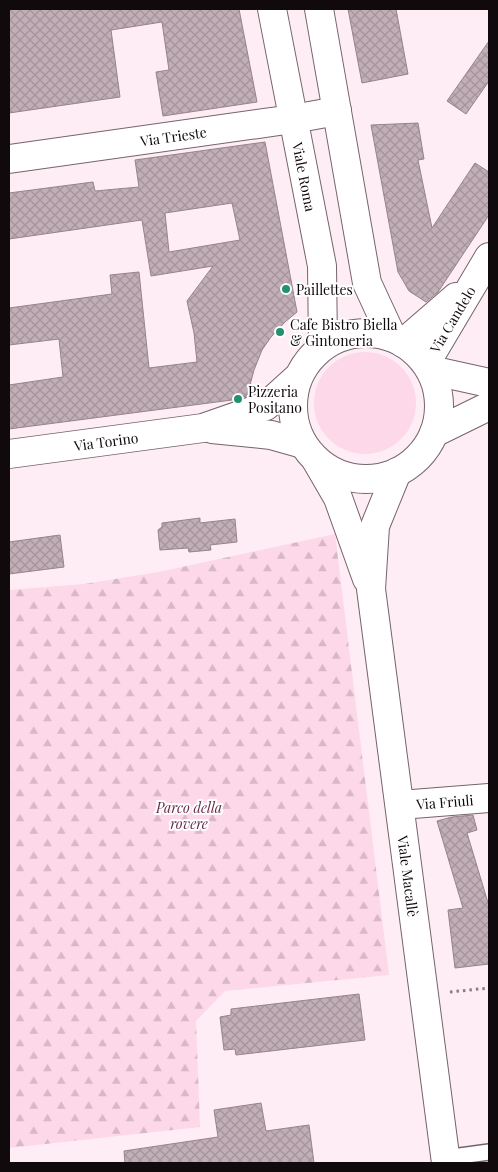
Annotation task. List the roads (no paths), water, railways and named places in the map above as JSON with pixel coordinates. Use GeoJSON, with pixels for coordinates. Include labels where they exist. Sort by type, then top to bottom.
{"type":"FeatureCollection","features":[{"type":"Feature","properties":{"kind":"street","name":"Viale Roma"},"geometry":{"type":"LineString","coordinates":[[272,9],[322,266],[323,346]]}},
{"type":"Feature","properties":{"kind":"street"},"geometry":{"type":"LineString","coordinates":[[319,9],[367,283],[397,340]]}},
{"type":"Feature","properties":{"kind":"street","name":"Via Trieste"},"geometry":{"type":"LineString","coordinates":[[9,159],[293,119],[337,111]]}},
{"type":"Feature","properties":{"kind":"street","name":"Via Candelo"},"geometry":{"type":"LineString","coordinates":[[397,340],[446,306],[484,266]]}},
{"type":"Feature","properties":{"kind":"street","name":"Via Candelo"},"geometry":{"type":"LineString","coordinates":[[428,367],[484,266]]}},
{"type":"Feature","properties":{"kind":"street"},"geometry":{"type":"LineString","coordinates":[[368,332],[397,340],[416,352],[428,367],[438,397],[438,412],[434,433],[425,449],[412,462],[397,472],[376,478],[354,478],[333,472],[309,451],[294,422],[293,400],[298,377],[308,360],[323,346],[344,335],[368,332]]}},
{"type":"Feature","properties":{"kind":"street"},"geometry":{"type":"LineString","coordinates":[[428,367],[489,383]]}},
{"type":"Feature","properties":{"kind":"street","name":"Via Torino"},"geometry":{"type":"LineString","coordinates":[[9,454],[203,428],[266,406],[298,377]]}},
{"type":"Feature","properties":{"kind":"street"},"geometry":{"type":"LineString","coordinates":[[434,433],[489,406]]}},
{"type":"Feature","properties":{"kind":"street","name":"Via Torino"},"geometry":{"type":"LineString","coordinates":[[203,428],[271,435],[309,451]]}},
{"type":"Feature","properties":{"kind":"street","name":"Viale Macallè"},"geometry":{"type":"LineString","coordinates":[[309,451],[338,498],[371,589]]}},
{"type":"Feature","properties":{"kind":"street","name":"Viale Macallè"},"geometry":{"type":"LineString","coordinates":[[397,472],[375,526],[371,589],[446,1160]]}},
{"type":"Feature","properties":{"kind":"street","name":"Via Friuli"},"geometry":{"type":"LineString","coordinates":[[400,805],[489,798]]}},
{"type":"Feature","properties":{"kind":"lane"},"geometry":{"type":"LineString","coordinates":[[446,1160],[489,1152]]}},
{"type":"Feature","properties":{"kind":"place","name":"Paillettes"},"geometry":{"type":"Point","coordinates":[286,289]}},
{"type":"Feature","properties":{"kind":"place","name":"Cafe Bistro Biella & Gintoneria"},"geometry":{"type":"Point","coordinates":[280,332]}},
{"type":"Feature","properties":{"kind":"place","name":"Pizzeria Positano"},"geometry":{"type":"Point","coordinates":[238,399]}},
{"type":"Feature","properties":{"kind":"park label","name":"Parco della rovere"},"geometry":{"type":"Point","coordinates":[189,816]}}]}
